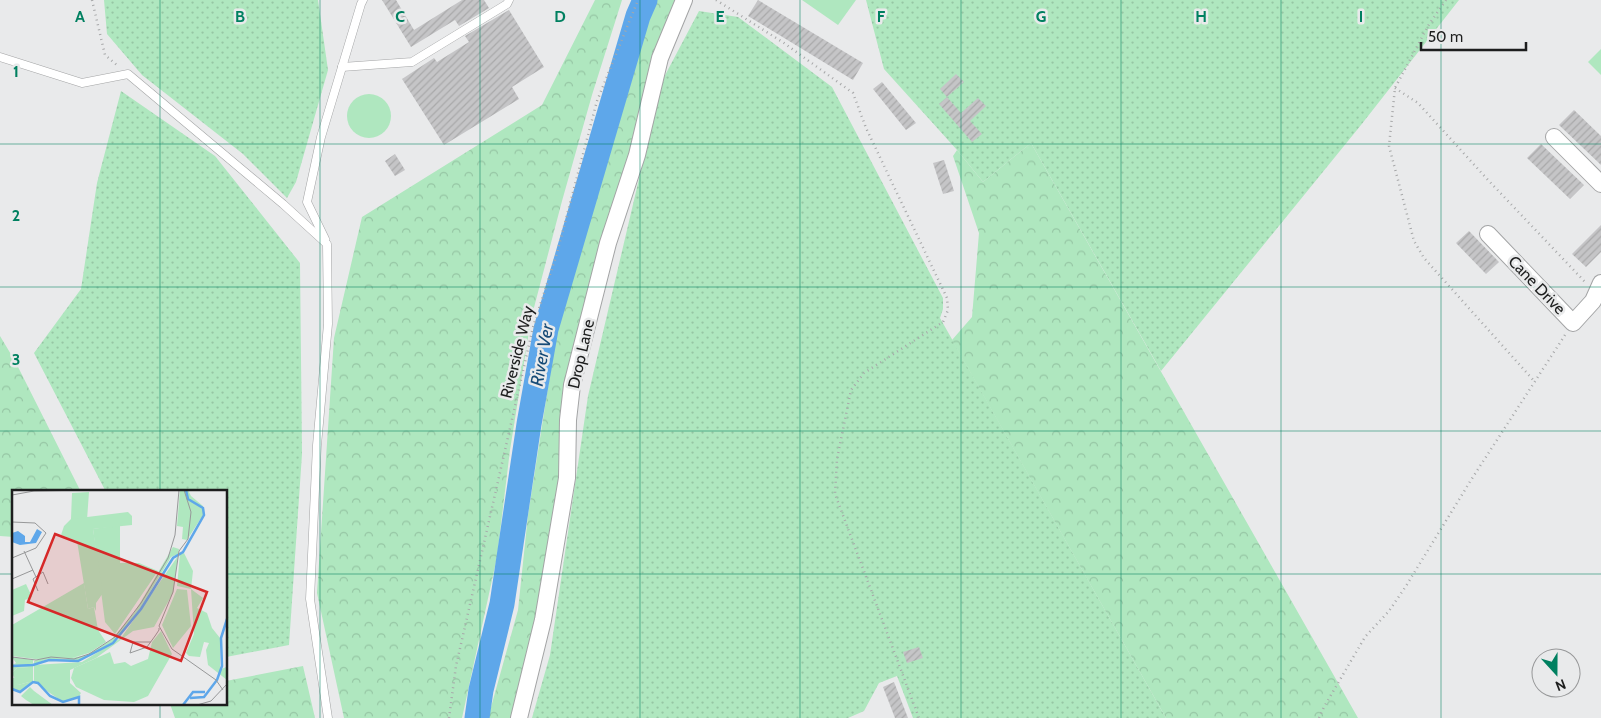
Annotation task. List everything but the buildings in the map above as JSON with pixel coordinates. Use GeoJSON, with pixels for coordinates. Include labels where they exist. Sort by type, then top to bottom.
{"type":"FeatureCollection","features":[{"type":"Feature","properties":{"kind":"street","name":"Drop Lane"},"geometry":{"type":"LineString","coordinates":[[519,718],[543,620],[567,478],[568,420],[572,385],[608,243],[637,155],[660,58],[684,0]]}},
{"type":"Feature","properties":{"kind":"street"},"geometry":{"type":"LineString","coordinates":[[1554,138],[1601,184]]}},
{"type":"Feature","properties":{"kind":"street","name":"Cane Drive"},"geometry":{"type":"LineString","coordinates":[[1488,234],[1573,323],[1593,301],[1599,287]]}},
{"type":"Feature","properties":{"kind":"lane"},"geometry":{"type":"LineString","coordinates":[[328,718],[310,599],[317,446],[328,324],[327,244],[307,202],[321,137],[363,0]]}},
{"type":"Feature","properties":{"kind":"lane"},"geometry":{"type":"LineString","coordinates":[[342,67],[412,62],[507,4],[509,0]]}},
{"type":"Feature","properties":{"kind":"lane"},"geometry":{"type":"LineString","coordinates":[[0,57],[82,83],[128,74],[283,204],[327,244]]}},
{"type":"Feature","properties":{"kind":"path"},"geometry":{"type":"LineString","coordinates":[[92,0],[105,56],[128,74]]}},
{"type":"Feature","properties":{"kind":"path","name":"Riverside Way"},"geometry":{"type":"LineString","coordinates":[[448,718],[456,666],[533,327],[557,253],[597,101],[638,0]]}},
{"type":"Feature","properties":{"kind":"path"},"geometry":{"type":"LineString","coordinates":[[716,0],[784,43],[853,93],[866,128],[947,298],[948,310],[943,322],[864,373],[851,390],[837,459],[835,494],[919,718]]}},
{"type":"Feature","properties":{"kind":"path"},"geometry":{"type":"LineString","coordinates":[[1446,0],[1428,26],[1395,88],[1389,146],[1414,241],[1424,258],[1536,382]]}},
{"type":"Feature","properties":{"kind":"path"},"geometry":{"type":"LineString","coordinates":[[1395,88],[1418,103],[1582,281],[1599,287]]}},
{"type":"Feature","properties":{"kind":"path"},"geometry":{"type":"LineString","coordinates":[[1320,718],[1324,707],[1365,637],[1389,611],[1402,592],[1471,480],[1573,323]]}},
{"type":"Feature","properties":{"kind":"green space"},"geometry":{"type":"Polygon","coordinates":[[[104,0],[318,0],[328,70],[296,182],[287,198],[243,154],[142,75],[107,34],[104,0]]]}},
{"type":"Feature","properties":{"kind":"green space"},"geometry":{"type":"Polygon","coordinates":[[[595,0],[622,0],[592,95],[531,319],[510,450],[497,557],[462,718],[344,718],[317,593],[334,338],[362,217],[542,105],[595,0]]]}},
{"type":"Feature","properties":{"kind":"green space"},"geometry":{"type":"Polygon","coordinates":[[[651,0],[679,0],[594,274],[542,591],[513,718],[488,718],[518,610],[528,515],[557,330],[598,189],[621,91],[651,0]]]}},
{"type":"Feature","properties":{"kind":"green space"},"geometry":{"type":"Polygon","coordinates":[[[802,0],[856,0],[838,25],[802,0]]]}},
{"type":"Feature","properties":{"kind":"green space"},"geometry":{"type":"Polygon","coordinates":[[[866,0],[1459,0],[1361,125],[1161,371],[1031,143],[983,182],[957,150],[884,69],[866,0]]]}},
{"type":"Feature","properties":{"kind":"green space"},"geometry":{"type":"Polygon","coordinates":[[[699,11],[738,17],[832,87],[943,298],[943,309],[940,318],[1166,718],[913,718],[897,676],[879,683],[864,711],[848,718],[532,718],[550,655],[588,396],[662,81],[699,11]]]}},
{"type":"Feature","properties":{"kind":"green space"},"geometry":{"type":"Polygon","coordinates":[[[1601,49],[1601,75],[1588,62],[1601,49]]]}},
{"type":"Feature","properties":{"kind":"green space"},"geometry":{"type":"Polygon","coordinates":[[[121,91],[215,156],[300,263],[302,454],[289,645],[228,657],[228,490],[105,490],[34,353],[81,289],[97,183],[121,91]]]}},
{"type":"Feature","properties":{"kind":"green space"},"geometry":{"type":"Polygon","coordinates":[[[373,94],[385,100],[390,107],[390,125],[385,132],[378,137],[365,138],[357,135],[350,128],[347,112],[350,104],[357,97],[373,94]]]}},
{"type":"Feature","properties":{"kind":"green space"},"geometry":{"type":"Polygon","coordinates":[[[1031,143],[1358,718],[1166,718],[952,340],[972,317],[979,233],[953,156],[957,150],[983,182],[1031,143]]]}},
{"type":"Feature","properties":{"kind":"green space"},"geometry":{"type":"Polygon","coordinates":[[[0,336],[15,361],[80,490],[12,490],[12,537],[0,536],[0,336]]]}},
{"type":"Feature","properties":{"kind":"green space"},"geometry":{"type":"Polygon","coordinates":[[[303,666],[315,718],[175,718],[171,706],[228,706],[228,681],[303,666]]]}},
{"type":"Feature","properties":{"kind":"waterway","name":"River Ver"},"geometry":{"type":"LineString","coordinates":[[477,718],[481,690],[502,604],[529,424],[546,329],[638,16],[645,0]]}}]}
